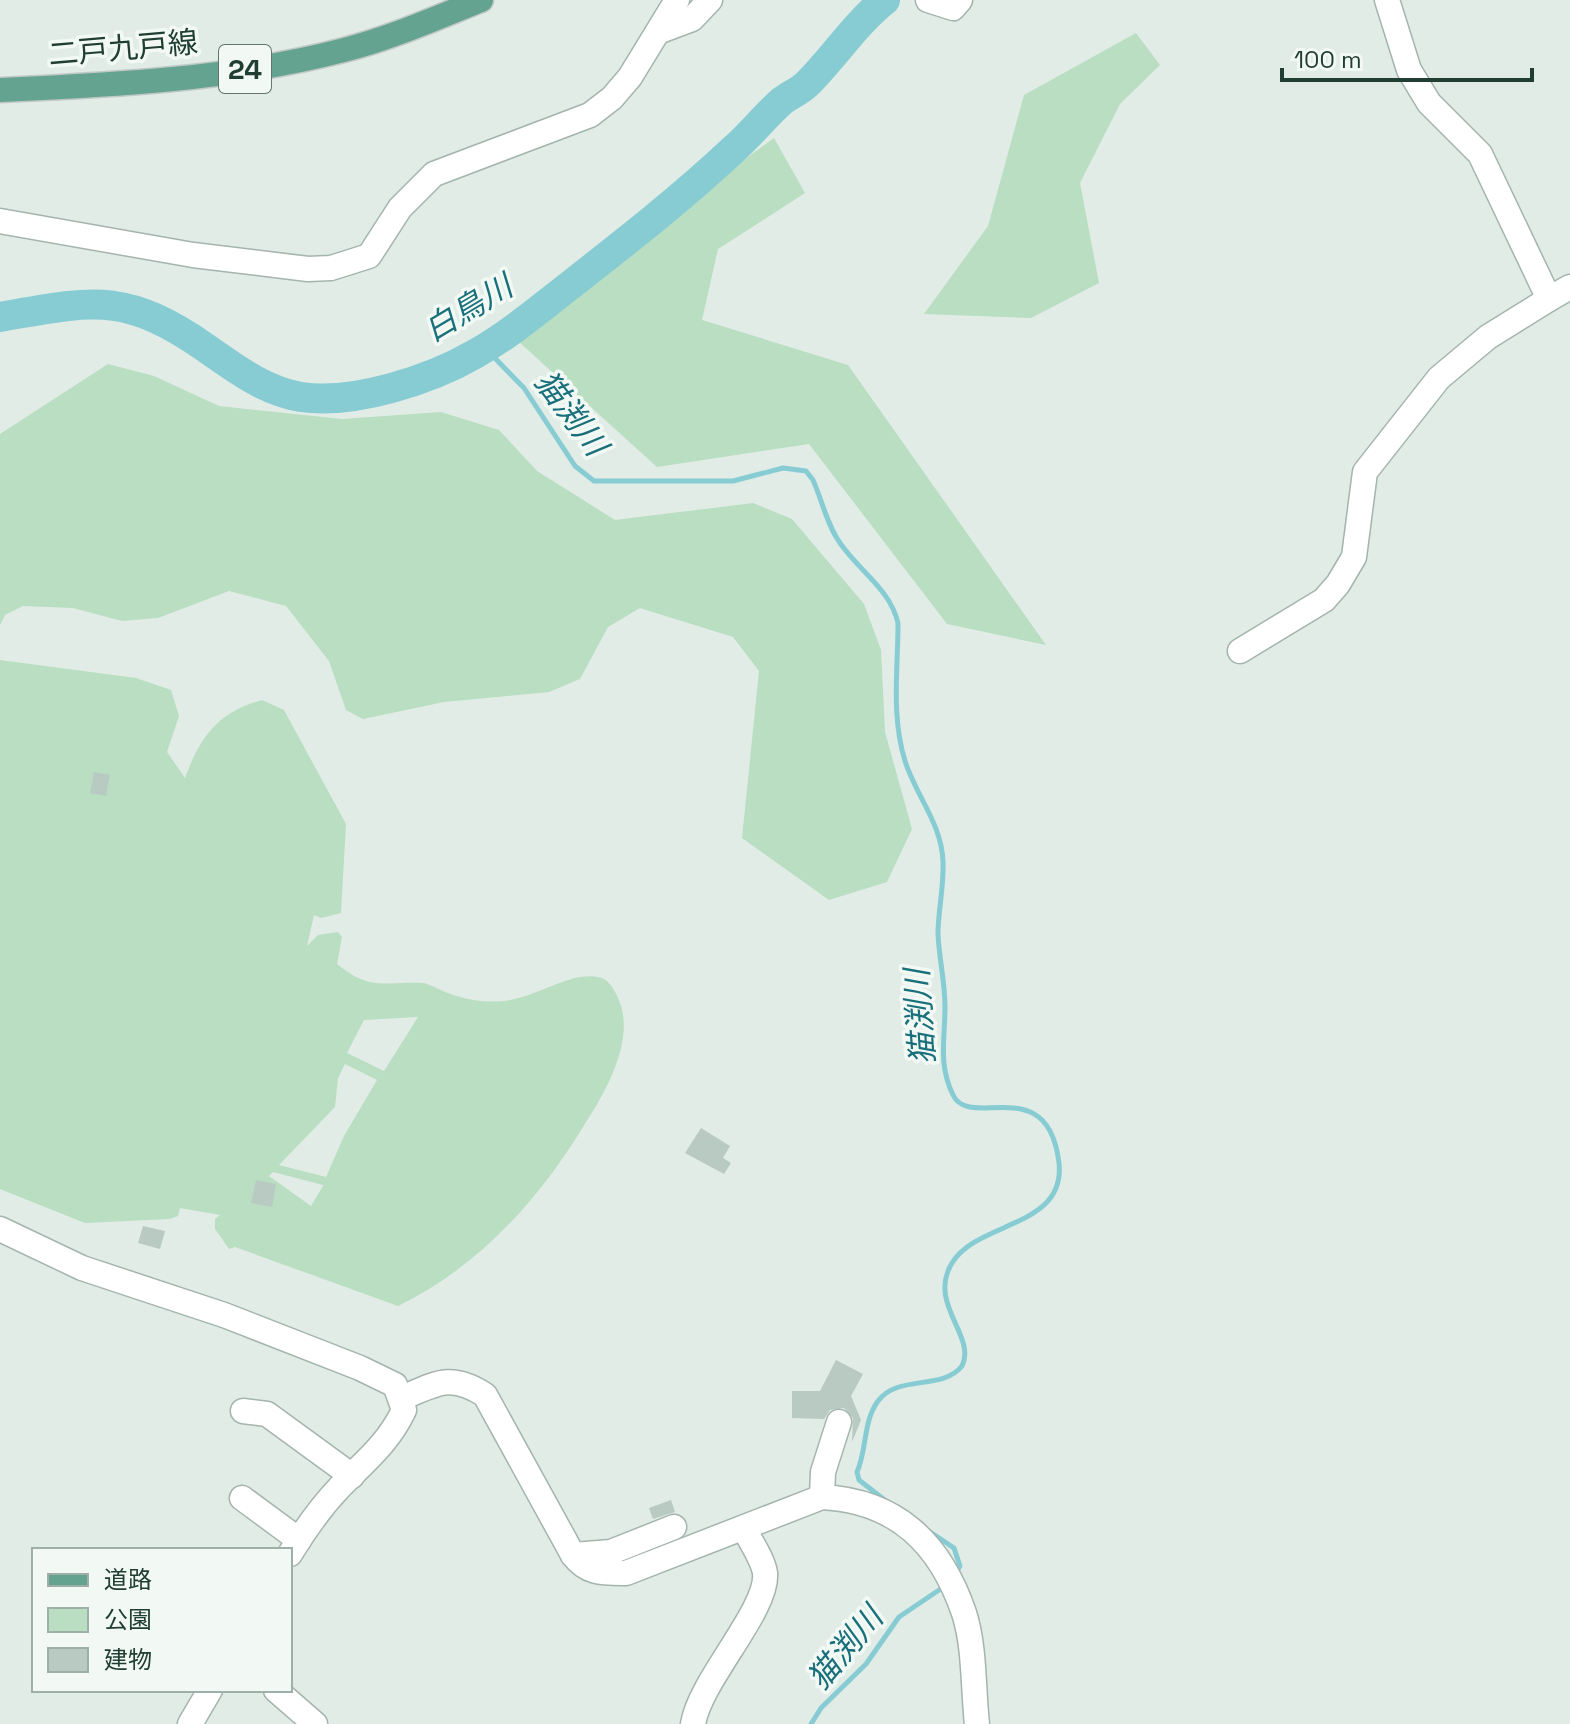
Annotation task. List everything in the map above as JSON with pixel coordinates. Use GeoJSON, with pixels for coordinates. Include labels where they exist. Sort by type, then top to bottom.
{"type":"FeatureCollection","features":[{"type":"Feature","properties":{"kind":"main road","name":"二戸九戸線"},"geometry":{"type":"LineString","coordinates":[[0,90],[138,81],[273,66],[346,50],[481,0]]}},
{"type":"Feature","properties":{"kind":"street"},"geometry":{"type":"LineString","coordinates":[[0,221],[193,255],[308,269],[331,268],[369,256],[400,208],[434,174],[590,115],[612,98],[630,77],[677,0]]}},
{"type":"Feature","properties":{"kind":"street"},"geometry":{"type":"LineString","coordinates":[[660,31],[692,19],[710,0]]}},
{"type":"Feature","properties":{"kind":"street"},"geometry":{"type":"LineString","coordinates":[[1387,0],[1409,70],[1429,103],[1480,154],[1549,299]]}},
{"type":"Feature","properties":{"kind":"street"},"geometry":{"type":"LineString","coordinates":[[1240,651],[1324,600],[1338,584],[1354,557],[1365,472],[1439,378],[1488,337],[1570,287]]}},
{"type":"Feature","properties":{"kind":"street"},"geometry":{"type":"LineString","coordinates":[[0,1229],[82,1268],[224,1315],[395,1385],[404,1410],[386,1443],[309,1523],[294,1547],[242,1498]]}},
{"type":"Feature","properties":{"kind":"street"},"geometry":{"type":"LineString","coordinates":[[402,1398],[448,1380],[468,1384],[485,1395],[573,1555],[594,1573],[626,1573],[822,1497],[853,1499],[892,1514],[924,1541],[940,1561],[965,1615],[977,1724]]}},
{"type":"Feature","properties":{"kind":"street"},"geometry":{"type":"LineString","coordinates":[[243,1411],[267,1414],[352,1476]]}},
{"type":"Feature","properties":{"kind":"street"},"geometry":{"type":"LineString","coordinates":[[822,1497],[823,1472],[839,1422]]}},
{"type":"Feature","properties":{"kind":"street"},"geometry":{"type":"LineString","coordinates":[[573,1555],[611,1552],[674,1527]]}},
{"type":"Feature","properties":{"kind":"street"},"geometry":{"type":"LineString","coordinates":[[693,1724],[722,1660],[761,1595],[765,1573],[744,1528]]}},
{"type":"Feature","properties":{"kind":"street"},"geometry":{"type":"LineString","coordinates":[[190,1724],[209,1692]]}},
{"type":"Feature","properties":{"kind":"street"},"geometry":{"type":"LineString","coordinates":[[278,1692],[315,1724]]}},
{"type":"Feature","properties":{"kind":"green space"},"geometry":{"type":"Polygon","coordinates":[[[1136,33],[1160,65],[1120,104],[1080,183],[1099,283],[1031,318],[924,314],[988,226],[1024,95],[1136,33]]]}},
{"type":"Feature","properties":{"kind":"green space"},"geometry":{"type":"Polygon","coordinates":[[[774,138],[805,193],[718,249],[702,320],[848,365],[1046,645],[947,624],[809,444],[657,467],[507,331],[774,138]]]}},
{"type":"Feature","properties":{"kind":"green space"},"geometry":{"type":"Polygon","coordinates":[[[108,364],[154,376],[219,406],[342,419],[441,412],[499,430],[537,471],[615,520],[753,503],[792,519],[864,604],[881,650],[885,732],[912,829],[887,882],[829,900],[742,838],[759,671],[733,637],[640,608],[608,627],[580,679],[549,692],[444,702],[363,719],[346,710],[329,661],[286,606],[229,591],[158,618],[122,621],[73,608],[23,606],[5,615],[0,625],[0,434],[108,364]]]}},
{"type":"Feature","properties":{"kind":"green space"},"geometry":{"type":"Polygon","coordinates":[[[0,660],[136,678],[171,690],[179,716],[167,752],[185,778],[204,738],[222,719],[262,700],[284,710],[346,824],[341,913],[321,918],[314,915],[307,946],[318,935],[338,932],[342,937],[337,964],[349,973],[369,982],[423,983],[461,997],[494,1002],[521,998],[576,978],[598,977],[613,988],[623,1014],[621,1048],[609,1082],[546,1181],[480,1252],[427,1290],[398,1306],[235,1247],[229,1249],[215,1229],[215,1219],[220,1215],[180,1208],[178,1216],[170,1219],[85,1223],[0,1189],[0,660]],[[418,1017],[364,1020],[347,1053],[384,1071],[418,1017]],[[345,1064],[338,1078],[335,1107],[279,1165],[326,1177],[344,1136],[377,1080],[345,1064]],[[273,1172],[269,1176],[311,1206],[323,1186],[273,1172]]]}},
{"type":"Feature","properties":{"kind":"building"},"geometry":{"type":"Polygon","coordinates":[[[94,772],[110,775],[106,796],[90,793],[94,772]]]}},
{"type":"Feature","properties":{"kind":"building"},"geometry":{"type":"Polygon","coordinates":[[[701,1128],[730,1146],[723,1158],[731,1163],[724,1174],[685,1153],[701,1128]]]}},
{"type":"Feature","properties":{"kind":"building"},"geometry":{"type":"Polygon","coordinates":[[[256,1180],[276,1184],[272,1207],[251,1203],[256,1180]]]}},
{"type":"Feature","properties":{"kind":"building"},"geometry":{"type":"Polygon","coordinates":[[[143,1226],[165,1231],[160,1249],[138,1243],[143,1226]]]}},
{"type":"Feature","properties":{"kind":"building"},"geometry":{"type":"Polygon","coordinates":[[[836,1360],[863,1374],[851,1396],[861,1420],[852,1442],[853,1418],[844,1408],[830,1410],[824,1419],[792,1418],[792,1391],[820,1391],[836,1360]]]}},
{"type":"Feature","properties":{"kind":"building"},"geometry":{"type":"Polygon","coordinates":[[[671,1500],[675,1512],[653,1519],[649,1508],[671,1500]]]}},
{"type":"Feature","properties":{"kind":"waterway","name":"白鳥川"},"geometry":{"type":"LineString","coordinates":[[0,317],[84,305],[129,309],[177,330],[263,384],[301,397],[322,399],[367,394],[414,381],[457,364],[500,338],[635,234],[716,166],[782,101],[807,84],[864,19],[885,0]]}},
{"type":"Feature","properties":{"kind":"waterway","name":"猫渕川"},"geometry":{"type":"LineString","coordinates":[[485,348],[524,388],[575,466],[594,481],[733,481],[783,468],[806,471],[813,480],[835,536],[881,590],[894,611],[898,623],[896,693],[901,744],[910,774],[942,848],[938,934],[945,998],[943,1051],[948,1084],[962,1104],[975,1108],[1025,1110],[1040,1118],[1052,1135],[1059,1163],[1057,1184],[1049,1200],[1018,1222],[964,1249],[952,1263],[945,1292],[963,1343],[965,1355],[962,1366],[943,1378],[897,1388],[887,1393],[873,1409],[857,1472],[859,1480],[886,1501]]}},
{"type":"Feature","properties":{"kind":"waterway","name":"猫渕川"},"geometry":{"type":"LineString","coordinates":[[927,1530],[954,1548],[960,1566],[954,1575]]}},
{"type":"Feature","properties":{"kind":"waterway","name":"猫渕川"},"geometry":{"type":"LineString","coordinates":[[811,1724],[821,1708],[866,1664],[899,1617],[945,1586]]}}]}
